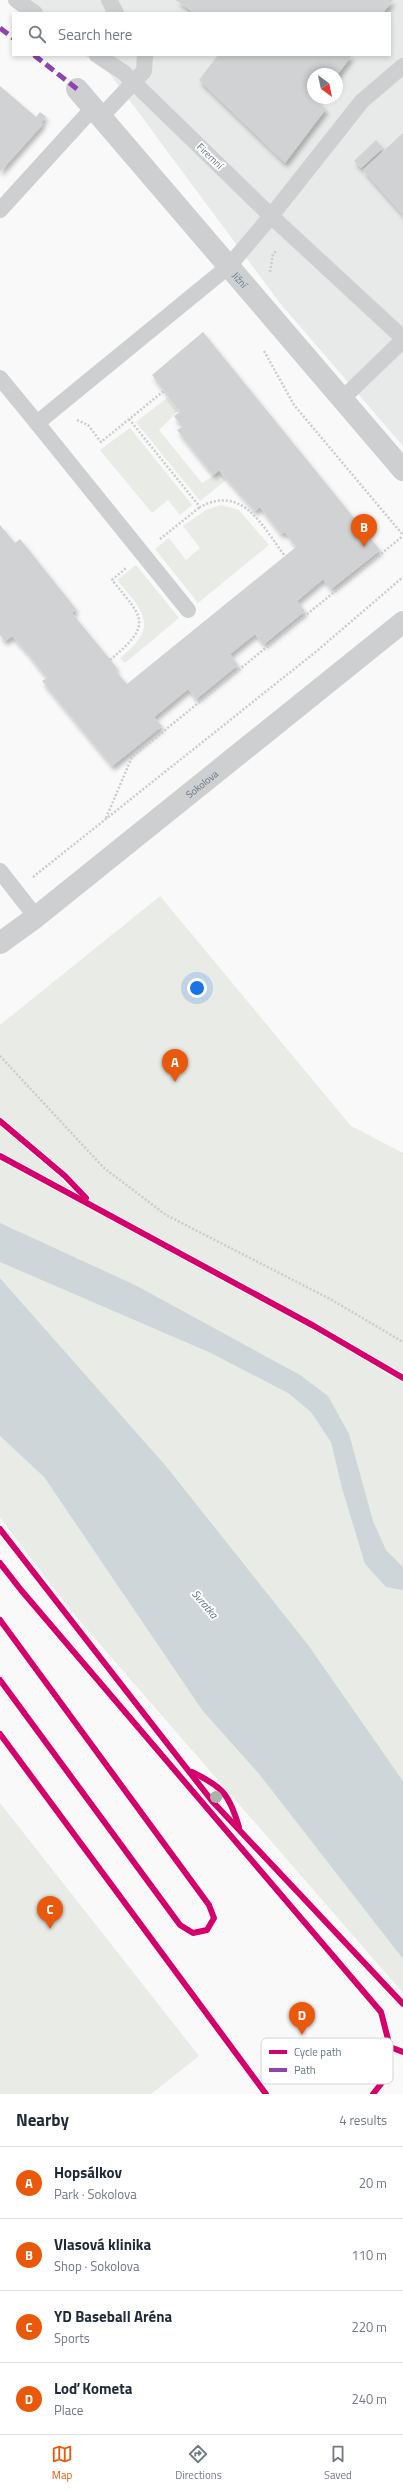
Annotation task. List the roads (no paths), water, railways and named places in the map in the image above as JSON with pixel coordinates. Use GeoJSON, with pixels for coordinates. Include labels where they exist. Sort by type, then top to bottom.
{"type":"FeatureCollection","features":[{"type":"Feature","properties":{"kind":"street","name":"Jižní"},"geometry":{"type":"LineString","coordinates":[[77,89],[403,470]]}},
{"type":"Feature","properties":{"kind":"street","name":"Sokolova"},"geometry":{"type":"LineString","coordinates":[[0,943],[36,917],[403,622]]}},
{"type":"Feature","properties":{"kind":"lane"},"geometry":{"type":"LineString","coordinates":[[16,0],[34,12]]}},
{"type":"Feature","properties":{"kind":"lane"},"geometry":{"type":"LineString","coordinates":[[109,0],[115,12]]}},
{"type":"Feature","properties":{"kind":"lane","name":"Firemní"},"geometry":{"type":"LineString","coordinates":[[98,56],[134,83],[271,216],[403,339]]}},
{"type":"Feature","properties":{"kind":"lane"},"geometry":{"type":"LineString","coordinates":[[0,210],[97,112],[134,83],[144,71],[145,56]]}},
{"type":"Feature","properties":{"kind":"lane"},"geometry":{"type":"LineString","coordinates":[[37,423],[229,266],[271,216],[362,101],[403,66]]}},
{"type":"Feature","properties":{"kind":"lane"},"geometry":{"type":"LineString","coordinates":[[342,399],[403,339]]}},
{"type":"Feature","properties":{"kind":"lane"},"geometry":{"type":"LineString","coordinates":[[0,378],[188,610]]}},
{"type":"Feature","properties":{"kind":"lane"},"geometry":{"type":"LineString","coordinates":[[0,872],[36,917]]}},
{"type":"Feature","properties":{"kind":"water"},"geometry":{"type":"Polygon","coordinates":[[[0,1223],[135,1285],[300,1375],[328,1396],[349,1434],[373,1521],[386,1550],[403,1567],[403,1590],[386,1587],[365,1564],[342,1488],[331,1442],[311,1412],[288,1393],[211,1353],[0,1262],[0,1223]]]}},
{"type":"Feature","properties":{"kind":"water","name":"Svratka"},"geometry":{"type":"Polygon","coordinates":[[[0,1278],[166,1466],[309,1646],[403,1781],[403,1959],[259,1774],[202,1710],[44,1477],[0,1436],[0,1278]]]}},
{"type":"Feature","properties":{"kind":"place","name":"Vlasová klinika"},"geometry":{"type":"Point","coordinates":[364,547]}},
{"type":"Feature","properties":{"kind":"place","name":"Hopsálkov"},"geometry":{"type":"Point","coordinates":[175,1082]}},
{"type":"Feature","properties":{"kind":"place","name":"YD Baseball Aréna"},"geometry":{"type":"Point","coordinates":[50,1929]}},
{"type":"Feature","properties":{"kind":"place","name":"Loď Kometa"},"geometry":{"type":"Point","coordinates":[302,2035]}}]}
